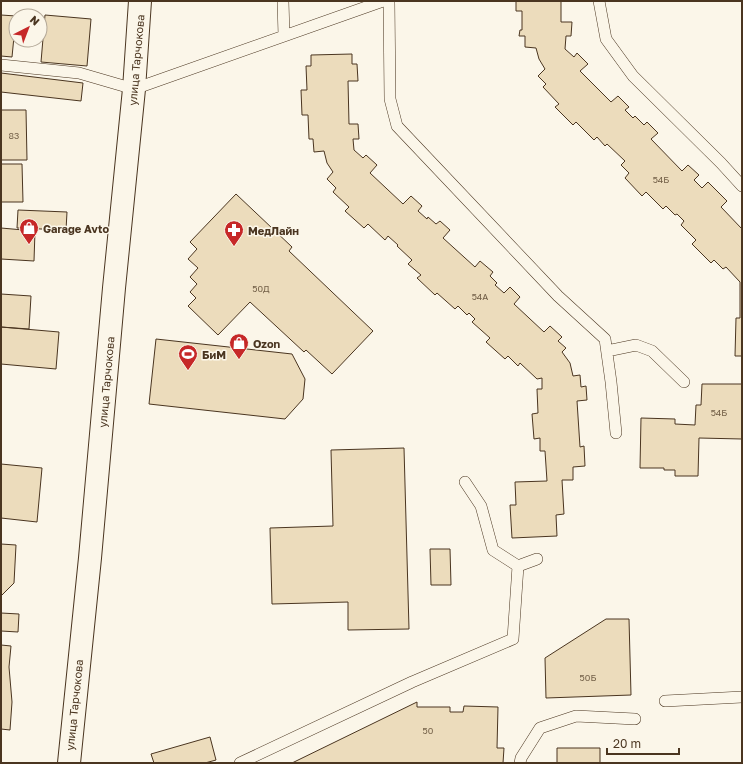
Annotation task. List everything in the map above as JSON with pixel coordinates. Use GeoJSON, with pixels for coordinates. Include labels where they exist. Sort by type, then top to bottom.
{"type":"FeatureCollection","features":[{"type":"Feature","properties":{"kind":"main road","name":"улица Тарчокова"},"geometry":{"type":"LineString","coordinates":[[69,763],[90,558],[114,288],[134,89],[140,1]]}},
{"type":"Feature","properties":{"kind":"lane"},"geometry":{"type":"LineString","coordinates":[[284,1],[284,36]]}},
{"type":"Feature","properties":{"kind":"lane"},"geometry":{"type":"LineString","coordinates":[[1,65],[80,72],[134,89],[383,1]]}},
{"type":"Feature","properties":{"kind":"lane"},"geometry":{"type":"LineString","coordinates":[[389,1],[390,99],[397,126],[558,296],[605,339],[616,434]]}},
{"type":"Feature","properties":{"kind":"lane"},"geometry":{"type":"LineString","coordinates":[[599,1],[606,39],[633,76],[721,163],[742,186]]}},
{"type":"Feature","properties":{"kind":"lane"},"geometry":{"type":"LineString","coordinates":[[607,351],[636,345],[652,351],[684,382]]}},
{"type":"Feature","properties":{"kind":"lane"},"geometry":{"type":"LineString","coordinates":[[466,482],[481,506],[493,550],[518,566]]}},
{"type":"Feature","properties":{"kind":"lane"},"geometry":{"type":"LineString","coordinates":[[518,566],[537,559]]}},
{"type":"Feature","properties":{"kind":"lane"},"geometry":{"type":"LineString","coordinates":[[240,763],[412,682],[513,639],[518,566]]}},
{"type":"Feature","properties":{"kind":"lane"},"geometry":{"type":"LineString","coordinates":[[665,701],[742,697]]}},
{"type":"Feature","properties":{"kind":"lane"},"geometry":{"type":"LineString","coordinates":[[520,763],[521,758],[540,728],[576,716],[635,719]]}},
{"type":"Feature","properties":{"kind":"building"},"geometry":{"type":"Polygon","coordinates":[[[516,1],[561,1],[561,22],[572,22],[571,36],[566,36],[565,49],[574,57],[577,53],[588,64],[580,71],[611,102],[618,96],[629,107],[625,110],[633,118],[635,116],[644,125],[647,122],[658,133],[651,139],[682,171],[688,165],[699,175],[694,180],[702,188],[708,182],[727,201],[721,207],[742,229],[742,356],[735,356],[736,318],[740,318],[740,282],[726,267],[723,269],[714,260],[711,263],[692,244],[696,240],[681,225],[684,221],[677,214],[675,215],[666,206],[663,209],[646,192],[642,196],[625,178],[629,173],[621,165],[625,161],[607,144],[605,146],[597,137],[594,140],[576,122],[573,125],[555,107],[559,104],[543,87],[546,84],[538,76],[545,69],[539,59],[536,48],[525,47],[525,36],[519,36],[520,30],[522,30],[522,11],[516,11],[516,1]]]}},
{"type":"Feature","properties":{"kind":"building"},"geometry":{"type":"Polygon","coordinates":[[[1,15],[8,15],[8,48],[13,48],[12,57],[1,56],[1,15]]]}},
{"type":"Feature","properties":{"kind":"building"},"geometry":{"type":"Polygon","coordinates":[[[48,15],[91,19],[87,66],[41,62],[42,48],[48,48],[48,15]]]}},
{"type":"Feature","properties":{"kind":"building"},"geometry":{"type":"Polygon","coordinates":[[[352,54],[352,64],[357,64],[358,81],[348,81],[349,124],[358,124],[359,139],[353,139],[354,150],[363,158],[366,155],[377,165],[370,173],[403,204],[411,196],[422,206],[418,211],[427,219],[428,217],[436,224],[440,221],[450,230],[443,238],[475,267],[480,261],[493,272],[490,276],[497,283],[495,285],[504,293],[510,287],[520,297],[514,304],[544,332],[550,326],[562,337],[558,341],[566,348],[562,352],[570,363],[573,376],[580,375],[581,387],[586,386],[587,400],[577,401],[580,447],[584,446],[585,466],[573,467],[573,480],[562,480],[564,514],[556,515],[557,536],[512,538],[510,505],[516,505],[515,482],[547,481],[545,451],[540,451],[540,438],[534,439],[532,414],[538,413],[537,389],[542,389],[542,378],[537,379],[520,363],[518,366],[508,356],[505,359],[486,342],[490,338],[472,322],[475,319],[469,313],[467,315],[458,306],[455,309],[437,293],[435,295],[417,278],[421,275],[408,264],[412,260],[397,246],[398,245],[388,236],[385,240],[368,224],[364,228],[345,211],[349,207],[333,192],[336,188],[327,179],[333,172],[327,163],[324,151],[314,152],[313,139],[309,139],[308,115],[302,115],[301,90],[307,90],[306,66],[311,66],[311,55],[352,54]]]}},
{"type":"Feature","properties":{"kind":"building"},"geometry":{"type":"Polygon","coordinates":[[[1,73],[83,83],[81,101],[1,92],[1,73]]]}},
{"type":"Feature","properties":{"kind":"building"},"geometry":{"type":"Polygon","coordinates":[[[1,110],[26,110],[27,160],[1,160],[1,110]]]}},
{"type":"Feature","properties":{"kind":"building"},"geometry":{"type":"Polygon","coordinates":[[[1,164],[22,164],[23,202],[1,202],[1,164]]]}},
{"type":"Feature","properties":{"kind":"building"},"geometry":{"type":"Polygon","coordinates":[[[236,194],[292,247],[289,251],[373,331],[332,374],[306,350],[304,352],[250,302],[218,335],[188,306],[196,298],[190,292],[197,284],[190,277],[198,268],[188,259],[197,249],[190,242],[236,194]]]}},
{"type":"Feature","properties":{"kind":"building"},"geometry":{"type":"Polygon","coordinates":[[[18,210],[67,212],[66,230],[17,228],[18,210]]]}},
{"type":"Feature","properties":{"kind":"building"},"geometry":{"type":"Polygon","coordinates":[[[1,228],[35,231],[34,261],[1,259],[1,228]]]}},
{"type":"Feature","properties":{"kind":"building"},"geometry":{"type":"Polygon","coordinates":[[[1,294],[31,296],[29,329],[1,327],[1,294]]]}},
{"type":"Feature","properties":{"kind":"building"},"geometry":{"type":"Polygon","coordinates":[[[1,327],[59,332],[56,369],[1,364],[1,327]]]}},
{"type":"Feature","properties":{"kind":"building"},"geometry":{"type":"Polygon","coordinates":[[[156,339],[292,354],[305,379],[303,399],[285,419],[149,404],[156,339]]]}},
{"type":"Feature","properties":{"kind":"building"},"geometry":{"type":"Polygon","coordinates":[[[702,384],[742,384],[742,439],[699,438],[698,476],[675,476],[675,470],[664,470],[664,468],[640,468],[641,418],[675,419],[675,424],[695,425],[696,405],[701,405],[702,384]]]}},
{"type":"Feature","properties":{"kind":"building"},"geometry":{"type":"Polygon","coordinates":[[[404,448],[409,629],[348,630],[348,602],[272,604],[270,528],[333,526],[331,450],[404,448]]]}},
{"type":"Feature","properties":{"kind":"building"},"geometry":{"type":"Polygon","coordinates":[[[1,464],[42,468],[37,522],[1,518],[1,464]]]}},
{"type":"Feature","properties":{"kind":"building"},"geometry":{"type":"Polygon","coordinates":[[[1,544],[16,545],[14,583],[1,596],[1,544]]]}},
{"type":"Feature","properties":{"kind":"building"},"geometry":{"type":"Polygon","coordinates":[[[430,549],[450,549],[451,585],[431,585],[430,549]]]}},
{"type":"Feature","properties":{"kind":"building"},"geometry":{"type":"Polygon","coordinates":[[[1,613],[19,614],[18,632],[1,631],[1,613]]]}},
{"type":"Feature","properties":{"kind":"building"},"geometry":{"type":"Polygon","coordinates":[[[606,619],[629,619],[631,695],[546,698],[545,658],[606,619]]]}},
{"type":"Feature","properties":{"kind":"building"},"geometry":{"type":"Polygon","coordinates":[[[1,645],[11,646],[9,667],[12,702],[10,730],[1,729],[1,645]]]}},
{"type":"Feature","properties":{"kind":"building"},"geometry":{"type":"Polygon","coordinates":[[[417,702],[417,707],[450,707],[450,712],[463,712],[464,706],[498,707],[497,748],[504,748],[503,763],[292,763],[417,702]]]}},
{"type":"Feature","properties":{"kind":"building"},"geometry":{"type":"Polygon","coordinates":[[[210,737],[216,760],[205,763],[154,763],[151,754],[210,737]]]}},
{"type":"Feature","properties":{"kind":"building"},"geometry":{"type":"Polygon","coordinates":[[[557,748],[600,748],[600,763],[557,763],[557,748]]]}},
{"type":"Feature","properties":{"kind":"place","name":"Garage Avto"},"geometry":{"type":"Point","coordinates":[29,245]}},
{"type":"Feature","properties":{"kind":"place","name":"МедЛайн"},"geometry":{"type":"Point","coordinates":[234,247]}},
{"type":"Feature","properties":{"kind":"place","name":"Ozon"},"geometry":{"type":"Point","coordinates":[239,360]}},
{"type":"Feature","properties":{"kind":"place","name":"БиМ"},"geometry":{"type":"Point","coordinates":[188,371]}}]}
